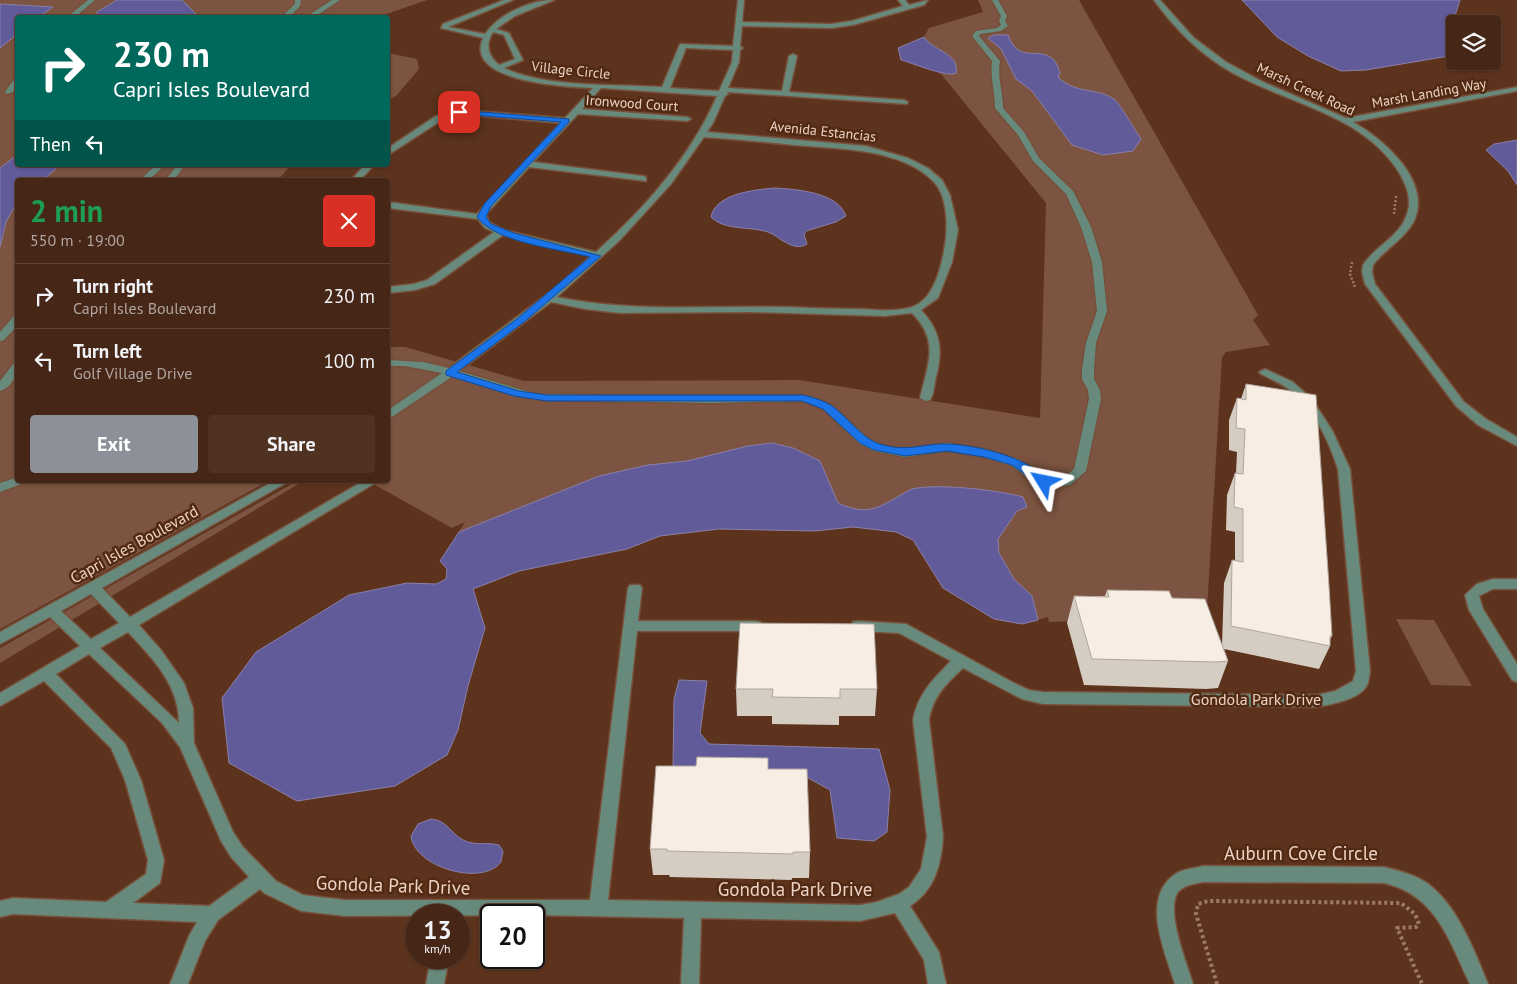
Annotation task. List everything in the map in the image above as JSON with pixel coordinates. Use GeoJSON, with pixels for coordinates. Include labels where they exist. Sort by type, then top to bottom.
{"type":"FeatureCollection","features":[{"type":"Feature","properties":{"kind":"street"},"geometry":{"type":"LineString","coordinates":[[73,15],[92,0]]}},
{"type":"Feature","properties":{"kind":"street"},"geometry":{"type":"LineString","coordinates":[[286,15],[298,5],[298,0]]}},
{"type":"Feature","properties":{"kind":"street"},"geometry":{"type":"LineString","coordinates":[[312,15],[337,0]]}},
{"type":"Feature","properties":{"kind":"street"},"geometry":{"type":"LineString","coordinates":[[487,36],[444,28],[445,25],[510,0]]}},
{"type":"Feature","properties":{"kind":"street"},"geometry":{"type":"LineString","coordinates":[[493,30],[507,34],[519,60],[498,68],[489,60],[484,50],[487,36],[493,30],[514,15],[551,0]]}},
{"type":"Feature","properties":{"kind":"street"},"geometry":{"type":"LineString","coordinates":[[390,414],[449,373],[549,298],[596,256],[653,200],[702,134],[725,92],[739,48],[742,24],[741,0]]}},
{"type":"Feature","properties":{"kind":"street"},"geometry":{"type":"LineString","coordinates":[[901,0],[907,7]]}},
{"type":"Feature","properties":{"kind":"street"},"geometry":{"type":"LineString","coordinates":[[742,24],[844,24],[922,4],[925,0]]}},
{"type":"Feature","properties":{"kind":"street"},"geometry":{"type":"LineString","coordinates":[[390,363],[414,363],[518,394],[547,398],[803,398],[827,407],[864,441],[886,451],[905,453],[938,447],[953,448],[1009,460],[1044,482],[1056,483],[1071,480],[1080,470],[1095,399],[1094,390],[1088,380],[1088,369],[1091,343],[1102,311],[1099,271],[1086,227],[1070,193],[1042,167],[1021,134],[999,108],[999,92],[994,75],[996,61],[975,36],[978,32],[998,30],[1005,26],[1002,21],[1004,16],[995,0]]}},
{"type":"Feature","properties":{"kind":"street","name":"Marsh Creek Road"},"geometry":{"type":"LineString","coordinates":[[1157,0],[1187,37],[1215,58],[1258,82],[1345,121],[1372,139],[1394,160],[1404,173],[1413,194],[1413,212],[1406,229],[1368,266],[1367,277],[1370,284],[1460,404],[1482,422],[1517,442]]}},
{"type":"Feature","properties":{"kind":"street"},"geometry":{"type":"LineString","coordinates":[[666,90],[683,46],[739,48]]}},
{"type":"Feature","properties":{"kind":"street"},"geometry":{"type":"LineString","coordinates":[[785,94],[793,56]]}},
{"type":"Feature","properties":{"kind":"street","name":"Village Circle"},"geometry":{"type":"LineString","coordinates":[[498,68],[513,75],[535,80],[599,86],[725,92]]}},
{"type":"Feature","properties":{"kind":"street"},"geometry":{"type":"LineString","coordinates":[[10,92],[15,82]]}},
{"type":"Feature","properties":{"kind":"street"},"geometry":{"type":"LineString","coordinates":[[482,217],[488,205],[599,86]]}},
{"type":"Feature","properties":{"kind":"street","name":"Marsh Landing Way"},"geometry":{"type":"LineString","coordinates":[[1345,121],[1517,89]]}},
{"type":"Feature","properties":{"kind":"street"},"geometry":{"type":"LineString","coordinates":[[725,92],[904,102]]}},
{"type":"Feature","properties":{"kind":"street","name":"Ironwood Court"},"geometry":{"type":"LineString","coordinates":[[575,111],[688,119]]}},
{"type":"Feature","properties":{"kind":"street"},"geometry":{"type":"LineString","coordinates":[[390,150],[439,118],[459,112],[566,121]]}},
{"type":"Feature","properties":{"kind":"street","name":"Avenida Estancias"},"geometry":{"type":"LineString","coordinates":[[702,134],[866,149],[905,160],[930,174],[939,182],[946,195],[952,215],[953,238],[948,262],[933,298],[915,310]]}},
{"type":"Feature","properties":{"kind":"street"},"geometry":{"type":"LineString","coordinates":[[527,164],[643,179]]}},
{"type":"Feature","properties":{"kind":"street"},"geometry":{"type":"LineString","coordinates":[[146,178],[158,167]]}},
{"type":"Feature","properties":{"kind":"street"},"geometry":{"type":"LineString","coordinates":[[171,178],[180,167]]}},
{"type":"Feature","properties":{"kind":"street"},"geometry":{"type":"LineString","coordinates":[[357,178],[368,167]]}},
{"type":"Feature","properties":{"kind":"street"},"geometry":{"type":"LineString","coordinates":[[390,206],[482,217],[488,226],[501,232],[596,256]]}},
{"type":"Feature","properties":{"kind":"street"},"geometry":{"type":"LineString","coordinates":[[390,290],[415,287],[431,282],[501,232]]}},
{"type":"Feature","properties":{"kind":"street"},"geometry":{"type":"LineString","coordinates":[[549,298],[584,306],[620,310],[751,309],[884,313],[915,310],[930,325],[937,344],[926,398]]}},
{"type":"Feature","properties":{"kind":"street"},"geometry":{"type":"LineString","coordinates":[[0,338],[15,321]]}},
{"type":"Feature","properties":{"kind":"street"},"geometry":{"type":"LineString","coordinates":[[0,388],[15,369]]}},
{"type":"Feature","properties":{"kind":"street","name":"Gondola Park Drive"},"geometry":{"type":"LineString","coordinates":[[843,626],[901,628],[1027,695],[1057,699],[1317,701],[1336,698],[1349,693],[1360,684],[1363,672],[1344,469],[1336,449],[1306,398],[1295,388],[1265,372]]}},
{"type":"Feature","properties":{"kind":"street"},"geometry":{"type":"LineString","coordinates":[[0,488],[15,482]]}},
{"type":"Feature","properties":{"kind":"street","name":"Capri Isles Boulevard"},"geometry":{"type":"LineString","coordinates":[[0,639],[280,483]]}},
{"type":"Feature","properties":{"kind":"street"},"geometry":{"type":"LineString","coordinates":[[0,700],[369,483]]}},
{"type":"Feature","properties":{"kind":"street"},"geometry":{"type":"LineString","coordinates":[[1517,584],[1488,584],[1481,586],[1472,595],[1476,610],[1517,676]]}},
{"type":"Feature","properties":{"kind":"street","name":"Gondola Park Drive"},"geometry":{"type":"LineString","coordinates":[[92,588],[128,624],[177,682],[184,697],[186,743]]}},
{"type":"Feature","properties":{"kind":"street"},"geometry":{"type":"LineString","coordinates":[[598,908],[635,588]]}},
{"type":"Feature","properties":{"kind":"street","name":"Gondola Park Drive"},"geometry":{"type":"LineString","coordinates":[[51,610],[150,701],[186,743],[226,836],[237,852],[270,887],[301,903],[323,907],[405,910]]}},
{"type":"Feature","properties":{"kind":"street"},"geometry":{"type":"LineString","coordinates":[[630,626],[766,626]]}},
{"type":"Feature","properties":{"kind":"street","name":"Gondola Park Drive"},"geometry":{"type":"LineString","coordinates":[[470,911],[598,908],[860,913],[886,909],[899,904],[919,888],[929,873],[934,857],[935,837],[921,720],[922,704],[929,693],[961,661]]}},
{"type":"Feature","properties":{"kind":"street"},"geometry":{"type":"LineString","coordinates":[[45,673],[117,744],[133,780],[156,860],[154,878],[110,910]]}},
{"type":"Feature","properties":{"kind":"street","name":"Auburn Cove Circle"},"geometry":{"type":"LineString","coordinates":[[1184,984],[1166,916],[1165,902],[1169,889],[1180,878],[1203,874],[1384,874],[1404,880],[1426,892],[1442,910],[1479,984]]}},
{"type":"Feature","properties":{"kind":"street"},"geometry":{"type":"LineString","coordinates":[[179,984],[198,936],[212,914],[261,878]]}},
{"type":"Feature","properties":{"kind":"street"},"geometry":{"type":"LineString","coordinates":[[899,904],[933,958],[937,984]]}},
{"type":"Feature","properties":{"kind":"street"},"geometry":{"type":"LineString","coordinates":[[0,910],[13,906],[212,914]]}},
{"type":"Feature","properties":{"kind":"street"},"geometry":{"type":"LineString","coordinates":[[690,984],[693,910]]}},
{"type":"Feature","properties":{"kind":"street"},"geometry":{"type":"LineString","coordinates":[[435,984],[438,969]]}},
{"type":"Feature","properties":{"kind":"path"},"geometry":{"type":"LineString","coordinates":[[1394,189],[1396,202],[1394,214]]}},
{"type":"Feature","properties":{"kind":"path"},"geometry":{"type":"LineString","coordinates":[[1354,260],[1350,266],[1350,274],[1352,285],[1356,288]]}},
{"type":"Feature","properties":{"kind":"path"},"geometry":{"type":"LineString","coordinates":[[1216,984],[1196,914],[1198,904],[1208,900],[1401,903],[1408,907],[1418,919],[1419,924],[1416,928],[1397,928],[1422,984]]}},
{"type":"Feature","properties":{"kind":"shaded area"},"geometry":{"type":"Polygon","coordinates":[[[0,0],[427,0],[384,15],[15,15],[15,167],[289,167],[280,178],[15,178],[15,483],[265,483],[0,629],[0,0]]]}},
{"type":"Feature","properties":{"kind":"shaded area"},"geometry":{"type":"Polygon","coordinates":[[[117,0],[182,0],[197,15],[97,15],[97,12],[117,0]]]}},
{"type":"Feature","properties":{"kind":"shaded area"},"geometry":{"type":"Polygon","coordinates":[[[978,0],[1079,0],[1258,315],[1253,320],[1270,345],[1226,352],[1222,357],[1207,610],[1197,617],[1049,622],[1048,617],[1022,624],[994,619],[943,588],[913,540],[896,532],[853,527],[815,531],[719,529],[660,536],[627,549],[519,571],[485,585],[446,579],[447,569],[440,561],[465,522],[452,528],[371,483],[390,483],[390,347],[405,347],[524,381],[799,380],[1040,418],[1046,203],[941,74],[931,68],[901,60],[898,48],[924,37],[929,28],[983,12],[978,0]]]}},
{"type":"Feature","properties":{"kind":"shaded area"},"geometry":{"type":"Polygon","coordinates":[[[1242,0],[1460,0],[1455,15],[1446,15],[1446,57],[1366,70],[1341,71],[1308,56],[1277,37],[1242,0]]]}},
{"type":"Feature","properties":{"kind":"shaded area"},"geometry":{"type":"Polygon","coordinates":[[[0,4],[53,7],[42,15],[15,15],[15,36],[0,48],[0,4]]]}},
{"type":"Feature","properties":{"kind":"shaded area"},"geometry":{"type":"Polygon","coordinates":[[[994,35],[1008,35],[1012,44],[1023,52],[1042,54],[1054,60],[1060,74],[1058,77],[1065,83],[1080,89],[1102,93],[1115,100],[1141,139],[1133,151],[1103,155],[1072,145],[1032,91],[1016,79],[1001,49],[988,38],[994,35]]]}},
{"type":"Feature","properties":{"kind":"shaded area"},"geometry":{"type":"Polygon","coordinates":[[[924,37],[954,61],[956,73],[945,74],[901,60],[898,48],[924,37]]]}},
{"type":"Feature","properties":{"kind":"shaded area"},"geometry":{"type":"Polygon","coordinates":[[[390,53],[417,59],[419,69],[396,96],[390,99],[390,53]]]}},
{"type":"Feature","properties":{"kind":"shaded area"},"geometry":{"type":"Polygon","coordinates":[[[1517,140],[1517,185],[1508,171],[1486,150],[1494,144],[1517,140]]]}},
{"type":"Feature","properties":{"kind":"shaded area"},"geometry":{"type":"Polygon","coordinates":[[[15,157],[15,167],[58,167],[45,178],[15,178],[15,206],[6,222],[0,247],[0,168],[15,157]]]}},
{"type":"Feature","properties":{"kind":"shaded area"},"geometry":{"type":"Polygon","coordinates":[[[774,188],[815,193],[834,202],[846,216],[836,222],[806,231],[804,235],[807,244],[799,247],[793,246],[768,232],[730,226],[711,217],[714,209],[728,198],[737,194],[774,188]]]}},
{"type":"Feature","properties":{"kind":"shaded area"},"geometry":{"type":"Polygon","coordinates":[[[772,443],[793,448],[820,461],[838,503],[856,509],[876,508],[910,490],[923,487],[968,488],[1023,497],[1027,507],[1017,511],[998,539],[999,553],[1014,579],[1032,596],[1038,620],[1022,624],[994,619],[943,588],[913,540],[896,532],[853,527],[815,531],[719,529],[660,536],[627,549],[519,571],[473,589],[485,628],[468,686],[458,730],[447,755],[395,786],[297,801],[229,763],[222,698],[256,652],[349,595],[407,583],[436,584],[446,579],[447,569],[440,561],[459,532],[599,476],[648,465],[687,461],[748,446],[772,443]]]}},
{"type":"Feature","properties":{"kind":"shaded area"},"geometry":{"type":"Polygon","coordinates":[[[294,483],[300,483],[0,663],[0,648],[294,483]]]}},
{"type":"Feature","properties":{"kind":"shaded area"},"geometry":{"type":"Polygon","coordinates":[[[1396,619],[1434,620],[1472,686],[1431,685],[1396,619]]]}},
{"type":"Feature","properties":{"kind":"shaded area"},"geometry":{"type":"Polygon","coordinates":[[[679,680],[707,681],[700,733],[709,744],[879,749],[890,790],[887,832],[874,841],[837,838],[830,790],[801,774],[673,767],[674,699],[679,680]]]}},
{"type":"Feature","properties":{"kind":"shaded area"},"geometry":{"type":"Polygon","coordinates":[[[431,819],[445,824],[459,837],[468,842],[499,845],[503,851],[501,862],[492,869],[479,873],[465,873],[450,870],[424,857],[415,847],[411,836],[418,824],[431,819]]]}},
{"type":"Feature","properties":{"kind":"building"},"geometry":{"type":"Polygon","coordinates":[[[1246,384],[1316,395],[1332,636],[1330,636],[1330,646],[1231,626],[1232,560],[1243,562],[1243,509],[1234,507],[1235,473],[1243,474],[1245,429],[1236,428],[1237,398],[1246,400],[1246,384]]]}},
{"type":"Feature","properties":{"kind":"building"},"geometry":{"type":"Polygon","coordinates":[[[1107,590],[1169,591],[1172,598],[1205,599],[1228,661],[1092,659],[1074,596],[1109,597],[1107,590]]]}},
{"type":"Feature","properties":{"kind":"building"},"geometry":{"type":"Polygon","coordinates":[[[740,623],[874,624],[877,689],[840,689],[840,698],[772,697],[773,689],[736,689],[740,623]]]}},
{"type":"Feature","properties":{"kind":"building"},"geometry":{"type":"Polygon","coordinates":[[[697,757],[768,758],[768,769],[807,769],[810,852],[793,852],[793,854],[650,849],[656,766],[696,766],[697,757]]]}},
{"type":"Feature","properties":{"kind":"route"},"geometry":{"type":"LineString","coordinates":[[459,112],[484,112],[566,121],[481,214],[483,221],[494,229],[596,256],[549,298],[449,373],[518,394],[547,398],[739,400],[783,397],[803,398],[832,410],[864,441],[886,451],[905,453],[947,447],[985,454],[1016,463],[1044,482]]}}]}
